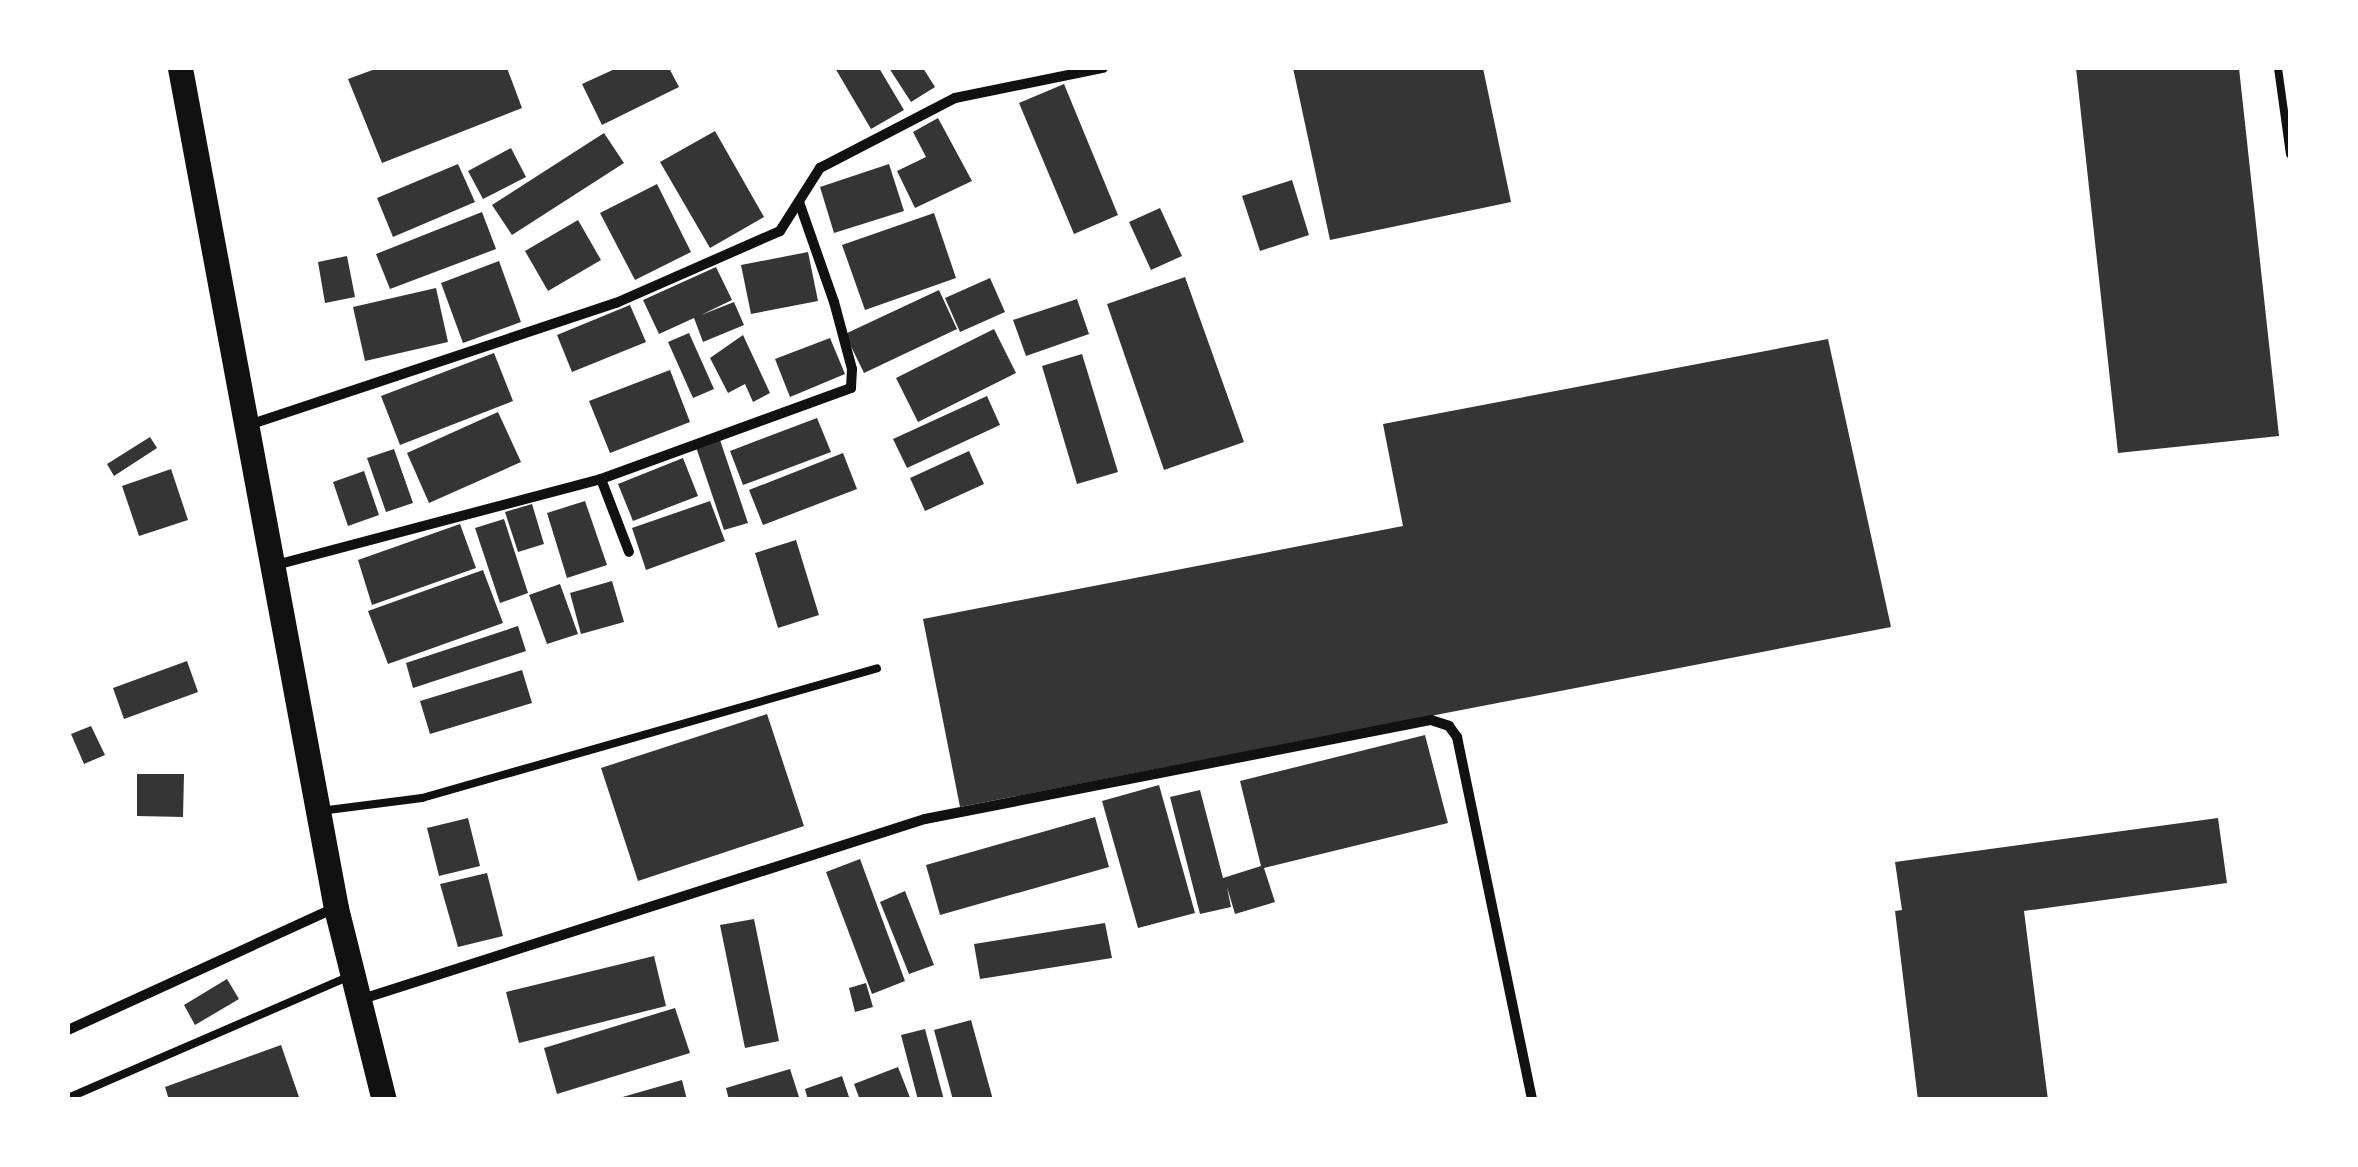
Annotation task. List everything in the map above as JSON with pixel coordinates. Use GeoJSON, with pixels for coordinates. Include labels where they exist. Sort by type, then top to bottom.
{"type":"FeatureCollection","features":[{"type":"Feature","properties":{"kind":"main road"},"geometry":{"type":"LineString","coordinates":[[180,68],[317,812],[336,908],[384,1100]]}},
{"type":"Feature","properties":{"kind":"street"},"geometry":{"type":"LineString","coordinates":[[248,425],[616,303],[780,231],[820,168],[955,98],[1103,68]]}},
{"type":"Feature","properties":{"kind":"street"},"geometry":{"type":"LineString","coordinates":[[272,566],[600,479],[851,388],[852,370],[834,302],[798,202]]}},
{"type":"Feature","properties":{"kind":"street"},"geometry":{"type":"LineString","coordinates":[[600,479],[629,552]]}},
{"type":"Feature","properties":{"kind":"street"},"geometry":{"type":"LineString","coordinates":[[355,988],[925,818],[1431,720],[1449,726],[1457,737],[1532,1100]]}},
{"type":"Feature","properties":{"kind":"street"},"geometry":{"type":"LineString","coordinates":[[68,1030],[336,908]]}},
{"type":"Feature","properties":{"kind":"lane"},"geometry":{"type":"LineString","coordinates":[[2278,68],[2290,154]]}},
{"type":"Feature","properties":{"kind":"lane"},"geometry":{"type":"LineString","coordinates":[[317,812],[422,798],[877,668]]}},
{"type":"Feature","properties":{"kind":"lane"},"geometry":{"type":"LineString","coordinates":[[68,1098],[355,988]]}},
{"type":"Feature","properties":{"kind":"building"},"geometry":{"type":"Polygon","coordinates":[[[378,68],[507,68],[522,108],[382,163],[348,79],[378,68]]]}},
{"type":"Feature","properties":{"kind":"building"},"geometry":{"type":"Polygon","coordinates":[[[617,68],[669,68],[679,87],[602,125],[582,84],[617,68]]]}},
{"type":"Feature","properties":{"kind":"building"},"geometry":{"type":"Polygon","coordinates":[[[835,68],[879,68],[904,110],[871,129],[835,68]]]}},
{"type":"Feature","properties":{"kind":"building"},"geometry":{"type":"Polygon","coordinates":[[[889,68],[923,68],[935,87],[911,102],[889,68]]]}},
{"type":"Feature","properties":{"kind":"building"},"geometry":{"type":"Polygon","coordinates":[[[1293,68],[1483,68],[1511,202],[1330,240],[1293,68]]]}},
{"type":"Feature","properties":{"kind":"building"},"geometry":{"type":"Polygon","coordinates":[[[2076,68],[2239,68],[2279,436],[2118,453],[2076,68]]]}},
{"type":"Feature","properties":{"kind":"building"},"geometry":{"type":"Polygon","coordinates":[[[1064,84],[1118,215],[1074,234],[1019,103],[1064,84]]]}},
{"type":"Feature","properties":{"kind":"building"},"geometry":{"type":"Polygon","coordinates":[[[938,118],[972,181],[915,208],[897,171],[926,157],[913,132],[938,118]]]}},
{"type":"Feature","properties":{"kind":"building"},"geometry":{"type":"Polygon","coordinates":[[[715,131],[764,217],[710,248],[660,162],[715,131]]]}},
{"type":"Feature","properties":{"kind":"building"},"geometry":{"type":"Polygon","coordinates":[[[604,133],[624,163],[512,235],[492,205],[604,133]]]}},
{"type":"Feature","properties":{"kind":"building"},"geometry":{"type":"Polygon","coordinates":[[[511,148],[526,177],[483,199],[468,171],[511,148]]]}},
{"type":"Feature","properties":{"kind":"building"},"geometry":{"type":"Polygon","coordinates":[[[458,164],[475,202],[393,237],[377,198],[458,164]]]}},
{"type":"Feature","properties":{"kind":"building"},"geometry":{"type":"Polygon","coordinates":[[[889,164],[904,211],[834,233],[820,187],[889,164]]]}},
{"type":"Feature","properties":{"kind":"building"},"geometry":{"type":"Polygon","coordinates":[[[1292,180],[1309,235],[1260,251],[1242,196],[1292,180]]]}},
{"type":"Feature","properties":{"kind":"building"},"geometry":{"type":"Polygon","coordinates":[[[657,184],[691,252],[635,280],[600,213],[657,184]]]}},
{"type":"Feature","properties":{"kind":"building"},"geometry":{"type":"Polygon","coordinates":[[[1160,208],[1182,256],[1151,270],[1129,222],[1160,208]]]}},
{"type":"Feature","properties":{"kind":"building"},"geometry":{"type":"Polygon","coordinates":[[[482,212],[496,249],[390,289],[376,254],[482,212]]]}},
{"type":"Feature","properties":{"kind":"building"},"geometry":{"type":"Polygon","coordinates":[[[934,213],[956,278],[865,310],[842,245],[934,213]]]}},
{"type":"Feature","properties":{"kind":"building"},"geometry":{"type":"Polygon","coordinates":[[[578,220],[601,260],[548,291],[525,251],[578,220]]]}},
{"type":"Feature","properties":{"kind":"building"},"geometry":{"type":"Polygon","coordinates":[[[808,252],[818,301],[751,314],[741,265],[808,252]]]}},
{"type":"Feature","properties":{"kind":"building"},"geometry":{"type":"Polygon","coordinates":[[[347,256],[355,297],[325,303],[318,262],[347,256]]]}},
{"type":"Feature","properties":{"kind":"building"},"geometry":{"type":"Polygon","coordinates":[[[499,261],[521,322],[463,343],[441,283],[499,261]]]}},
{"type":"Feature","properties":{"kind":"building"},"geometry":{"type":"Polygon","coordinates":[[[716,267],[732,300],[701,315],[734,302],[744,325],[703,342],[694,318],[659,334],[643,300],[716,267]]]}},
{"type":"Feature","properties":{"kind":"building"},"geometry":{"type":"Polygon","coordinates":[[[1185,277],[1244,442],[1164,470],[1107,304],[1185,277]]]}},
{"type":"Feature","properties":{"kind":"building"},"geometry":{"type":"Polygon","coordinates":[[[990,278],[1005,312],[960,332],[945,298],[990,278]]]}},
{"type":"Feature","properties":{"kind":"building"},"geometry":{"type":"Polygon","coordinates":[[[436,288],[448,342],[365,361],[353,307],[436,288]]]}},
{"type":"Feature","properties":{"kind":"building"},"geometry":{"type":"Polygon","coordinates":[[[939,290],[957,329],[864,373],[845,334],[939,290]]]}},
{"type":"Feature","properties":{"kind":"building"},"geometry":{"type":"Polygon","coordinates":[[[1077,299],[1089,334],[1026,356],[1013,320],[1077,299]]]}},
{"type":"Feature","properties":{"kind":"building"},"geometry":{"type":"Polygon","coordinates":[[[630,305],[646,342],[572,372],[557,335],[630,305]]]}},
{"type":"Feature","properties":{"kind":"building"},"geometry":{"type":"Polygon","coordinates":[[[994,329],[1016,373],[918,422],[896,378],[994,329]]]}},
{"type":"Feature","properties":{"kind":"building"},"geometry":{"type":"Polygon","coordinates":[[[689,333],[714,389],[693,398],[668,342],[689,333]]]}},
{"type":"Feature","properties":{"kind":"building"},"geometry":{"type":"Polygon","coordinates":[[[743,335],[770,393],[753,402],[745,384],[728,393],[710,358],[743,335]]]}},
{"type":"Feature","properties":{"kind":"building"},"geometry":{"type":"Polygon","coordinates":[[[830,338],[845,374],[790,397],[775,359],[830,338]]]}},
{"type":"Feature","properties":{"kind":"building"},"geometry":{"type":"Polygon","coordinates":[[[1828,339],[1891,627],[960,807],[923,619],[1403,526],[1383,424],[1828,339]]]}},
{"type":"Feature","properties":{"kind":"building"},"geometry":{"type":"Polygon","coordinates":[[[494,353],[513,401],[400,445],[381,396],[494,353]]]}},
{"type":"Feature","properties":{"kind":"building"},"geometry":{"type":"Polygon","coordinates":[[[1082,354],[1118,472],[1077,484],[1042,366],[1082,354]]]}},
{"type":"Feature","properties":{"kind":"building"},"geometry":{"type":"Polygon","coordinates":[[[670,370],[690,422],[610,453],[589,401],[670,370]]]}},
{"type":"Feature","properties":{"kind":"building"},"geometry":{"type":"Polygon","coordinates":[[[987,396],[1000,425],[907,468],[893,439],[987,396]]]}},
{"type":"Feature","properties":{"kind":"building"},"geometry":{"type":"Polygon","coordinates":[[[498,412],[521,462],[429,503],[407,453],[498,412]]]}},
{"type":"Feature","properties":{"kind":"building"},"geometry":{"type":"Polygon","coordinates":[[[817,418],[831,452],[743,485],[730,451],[817,418]]]}},
{"type":"Feature","properties":{"kind":"building"},"geometry":{"type":"Polygon","coordinates":[[[150,437],[157,448],[114,476],[107,464],[150,437]]]}},
{"type":"Feature","properties":{"kind":"building"},"geometry":{"type":"Polygon","coordinates":[[[720,440],[748,523],[724,530],[696,447],[720,440]]]}},
{"type":"Feature","properties":{"kind":"building"},"geometry":{"type":"Polygon","coordinates":[[[394,449],[413,503],[386,512],[367,458],[394,449]]]}},
{"type":"Feature","properties":{"kind":"building"},"geometry":{"type":"Polygon","coordinates":[[[969,451],[984,484],[925,511],[910,478],[969,451]]]}},
{"type":"Feature","properties":{"kind":"building"},"geometry":{"type":"Polygon","coordinates":[[[843,453],[857,489],[763,525],[749,490],[843,453]]]}},
{"type":"Feature","properties":{"kind":"building"},"geometry":{"type":"Polygon","coordinates":[[[683,458],[698,496],[633,521],[618,484],[683,458]]]}},
{"type":"Feature","properties":{"kind":"building"},"geometry":{"type":"Polygon","coordinates":[[[171,469],[188,520],[139,536],[122,486],[171,469]]]}},
{"type":"Feature","properties":{"kind":"building"},"geometry":{"type":"Polygon","coordinates":[[[364,471],[379,515],[348,526],[333,482],[364,471]]]}},
{"type":"Feature","properties":{"kind":"building"},"geometry":{"type":"Polygon","coordinates":[[[585,501],[607,565],[567,578],[547,513],[585,501]]]}},
{"type":"Feature","properties":{"kind":"building"},"geometry":{"type":"Polygon","coordinates":[[[710,501],[725,541],[646,570],[632,528],[710,501]]]}},
{"type":"Feature","properties":{"kind":"building"},"geometry":{"type":"Polygon","coordinates":[[[532,504],[544,544],[518,552],[505,512],[532,504]]]}},
{"type":"Feature","properties":{"kind":"building"},"geometry":{"type":"Polygon","coordinates":[[[504,519],[528,593],[500,603],[475,528],[504,519]]]}},
{"type":"Feature","properties":{"kind":"building"},"geometry":{"type":"Polygon","coordinates":[[[460,524],[476,568],[372,605],[358,560],[460,524]]]}},
{"type":"Feature","properties":{"kind":"building"},"geometry":{"type":"Polygon","coordinates":[[[796,540],[819,615],[778,628],[755,553],[796,540]]]}},
{"type":"Feature","properties":{"kind":"building"},"geometry":{"type":"Polygon","coordinates":[[[483,570],[503,623],[388,664],[368,611],[483,570]]]}},
{"type":"Feature","properties":{"kind":"building"},"geometry":{"type":"Polygon","coordinates":[[[612,581],[624,622],[581,634],[570,593],[612,581]]]}},
{"type":"Feature","properties":{"kind":"building"},"geometry":{"type":"Polygon","coordinates":[[[560,584],[578,634],[547,644],[529,595],[560,584]]]}},
{"type":"Feature","properties":{"kind":"building"},"geometry":{"type":"Polygon","coordinates":[[[518,626],[526,651],[413,688],[406,663],[518,626]]]}},
{"type":"Feature","properties":{"kind":"building"},"geometry":{"type":"Polygon","coordinates":[[[187,661],[198,692],[124,719],[113,688],[187,661]]]}},
{"type":"Feature","properties":{"kind":"building"},"geometry":{"type":"Polygon","coordinates":[[[522,670],[532,703],[430,734],[420,701],[522,670]]]}},
{"type":"Feature","properties":{"kind":"building"},"geometry":{"type":"Polygon","coordinates":[[[767,714],[804,826],[638,881],[601,768],[767,714]]]}},
{"type":"Feature","properties":{"kind":"building"},"geometry":{"type":"Polygon","coordinates":[[[91,726],[105,755],[84,764],[71,734],[91,726]]]}},
{"type":"Feature","properties":{"kind":"building"},"geometry":{"type":"Polygon","coordinates":[[[1425,735],[1448,823],[1264,868],[1275,902],[1235,914],[1227,887],[1231,907],[1200,914],[1170,797],[1200,790],[1223,878],[1261,866],[1240,781],[1425,735]]]}},
{"type":"Feature","properties":{"kind":"building"},"geometry":{"type":"Polygon","coordinates":[[[137,774],[184,774],[183,817],[137,816],[137,774]]]}},
{"type":"Feature","properties":{"kind":"building"},"geometry":{"type":"Polygon","coordinates":[[[1159,785],[1195,913],[1138,928],[1102,801],[1159,785]]]}},
{"type":"Feature","properties":{"kind":"building"},"geometry":{"type":"Polygon","coordinates":[[[1095,817],[1109,867],[940,915],[926,865],[1095,817]]]}},
{"type":"Feature","properties":{"kind":"building"},"geometry":{"type":"Polygon","coordinates":[[[468,818],[480,866],[439,876],[427,828],[468,818]]]}},
{"type":"Feature","properties":{"kind":"building"},"geometry":{"type":"Polygon","coordinates":[[[2218,818],[2227,883],[2024,911],[2048,1100],[1918,1100],[1895,911],[1902,910],[1895,862],[2218,818]]]}},
{"type":"Feature","properties":{"kind":"building"},"geometry":{"type":"Polygon","coordinates":[[[860,859],[905,981],[872,994],[826,872],[860,859]]]}},
{"type":"Feature","properties":{"kind":"building"},"geometry":{"type":"Polygon","coordinates":[[[487,873],[503,936],[458,947],[440,884],[487,873]]]}},
{"type":"Feature","properties":{"kind":"building"},"geometry":{"type":"Polygon","coordinates":[[[905,891],[934,965],[909,974],[880,902],[905,891]]]}},
{"type":"Feature","properties":{"kind":"building"},"geometry":{"type":"Polygon","coordinates":[[[754,919],[779,1041],[745,1048],[720,925],[754,919]]]}},
{"type":"Feature","properties":{"kind":"building"},"geometry":{"type":"Polygon","coordinates":[[[1105,923],[1112,958],[980,979],[974,944],[1105,923]]]}},
{"type":"Feature","properties":{"kind":"building"},"geometry":{"type":"Polygon","coordinates":[[[654,956],[666,1006],[519,1043],[506,992],[654,956]]]}},
{"type":"Feature","properties":{"kind":"building"},"geometry":{"type":"Polygon","coordinates":[[[227,979],[239,999],[195,1025],[184,1005],[227,979]]]}},
{"type":"Feature","properties":{"kind":"building"},"geometry":{"type":"Polygon","coordinates":[[[866,983],[873,1007],[855,1012],[849,988],[866,983]]]}},
{"type":"Feature","properties":{"kind":"building"},"geometry":{"type":"Polygon","coordinates":[[[675,1008],[690,1053],[557,1094],[544,1048],[675,1008]]]}},
{"type":"Feature","properties":{"kind":"building"},"geometry":{"type":"Polygon","coordinates":[[[971,1020],[993,1100],[953,1100],[934,1030],[971,1020]]]}},
{"type":"Feature","properties":{"kind":"building"},"geometry":{"type":"Polygon","coordinates":[[[925,1029],[944,1100],[918,1100],[901,1035],[925,1029]]]}},
{"type":"Feature","properties":{"kind":"building"},"geometry":{"type":"Polygon","coordinates":[[[281,1045],[300,1100],[169,1100],[165,1087],[281,1045]]]}},
{"type":"Feature","properties":{"kind":"building"},"geometry":{"type":"Polygon","coordinates":[[[898,1067],[911,1100],[860,1100],[854,1084],[898,1067]]]}},
{"type":"Feature","properties":{"kind":"building"},"geometry":{"type":"Polygon","coordinates":[[[790,1069],[800,1100],[729,1100],[726,1088],[790,1069]]]}},
{"type":"Feature","properties":{"kind":"building"},"geometry":{"type":"Polygon","coordinates":[[[842,1076],[850,1100],[808,1100],[805,1089],[842,1076]]]}},
{"type":"Feature","properties":{"kind":"building"},"geometry":{"type":"Polygon","coordinates":[[[682,1080],[687,1100],[619,1100],[619,1098],[682,1080]]]}}]}
